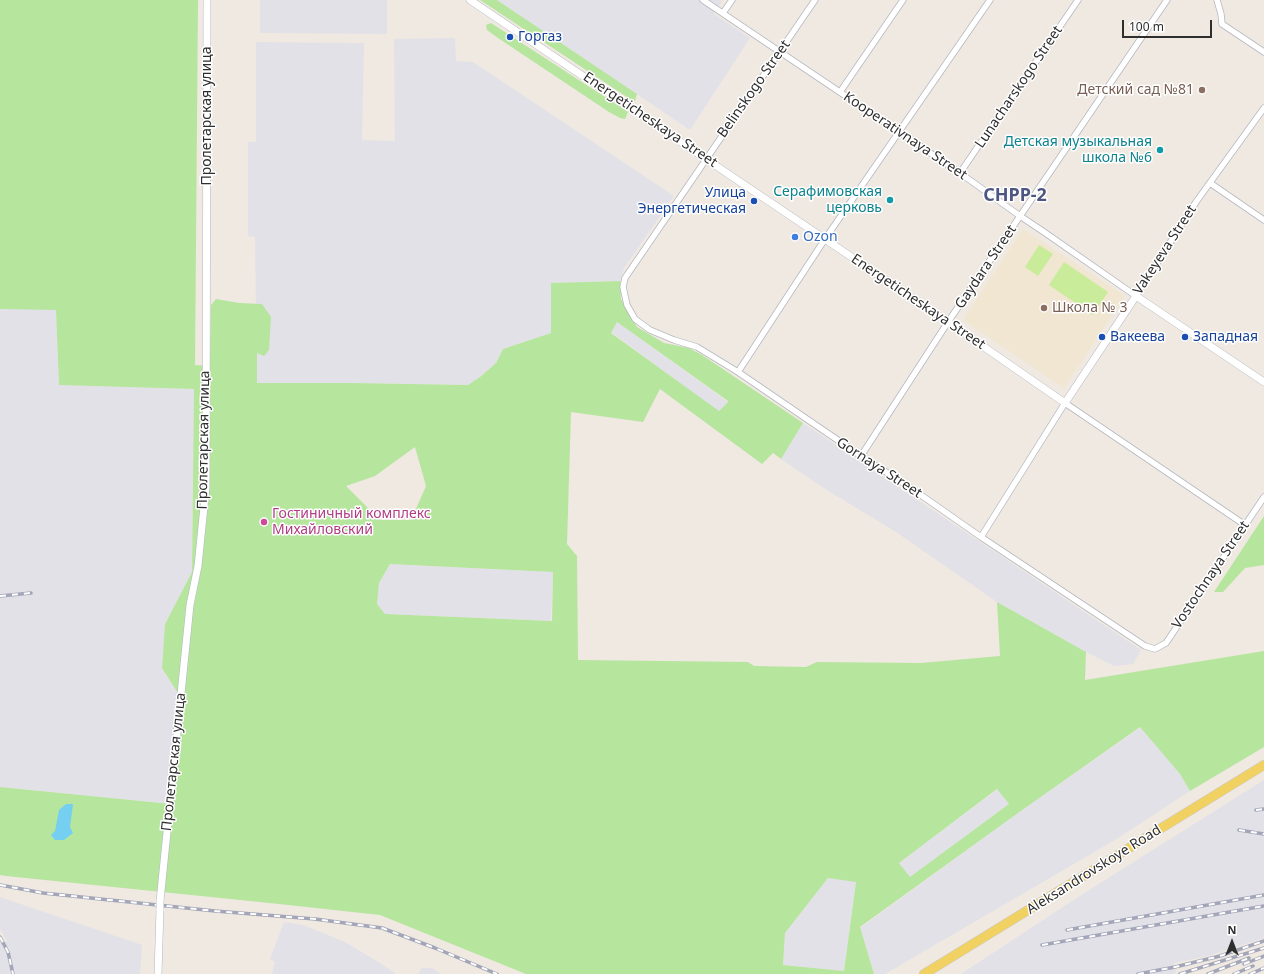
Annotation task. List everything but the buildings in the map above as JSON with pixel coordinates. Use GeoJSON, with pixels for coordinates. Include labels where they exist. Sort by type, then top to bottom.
{"type":"FeatureCollection","features":[{"type":"Feature","properties":{"kind":"main road","name":"Aleksandrovskoye Road"},"geometry":{"type":"LineString","coordinates":[[924,974],[1264,765]]}},
{"type":"Feature","properties":{"kind":"street","name":"Пролетарская улица"},"geometry":{"type":"LineString","coordinates":[[158,974],[160,901],[190,605],[198,566],[206,487],[207,0]]}},
{"type":"Feature","properties":{"kind":"street","name":"Energeticheskaya Street"},"geometry":{"type":"LineString","coordinates":[[470,0],[706,158],[1245,525]]}},
{"type":"Feature","properties":{"kind":"street","name":"Kooperativnaya Street"},"geometry":{"type":"LineString","coordinates":[[703,0],[900,132],[1136,296],[1264,382]]}},
{"type":"Feature","properties":{"kind":"street"},"geometry":{"type":"LineString","coordinates":[[723,13],[732,0]]}},
{"type":"Feature","properties":{"kind":"street","name":"Belinskogo Street"},"geometry":{"type":"LineString","coordinates":[[625,278],[815,0]]}},
{"type":"Feature","properties":{"kind":"street"},"geometry":{"type":"LineString","coordinates":[[840,92],[904,0]]}},
{"type":"Feature","properties":{"kind":"street"},"geometry":{"type":"LineString","coordinates":[[738,372],[825,239],[990,0]]}},
{"type":"Feature","properties":{"kind":"street","name":"Lunacharskogo Street"},"geometry":{"type":"LineString","coordinates":[[960,173],[1078,0]]}},
{"type":"Feature","properties":{"kind":"street","name":"Gaydara Street"},"geometry":{"type":"LineString","coordinates":[[861,456],[948,322],[1167,0]]}},
{"type":"Feature","properties":{"kind":"street"},"geometry":{"type":"LineString","coordinates":[[1217,0],[1222,24],[1264,52]]}},
{"type":"Feature","properties":{"kind":"street","name":"Vakeyeva Street"},"geometry":{"type":"LineString","coordinates":[[981,537],[1065,403],[1196,202],[1264,108]]}},
{"type":"Feature","properties":{"kind":"street"},"geometry":{"type":"LineString","coordinates":[[1210,183],[1264,220]]}},
{"type":"Feature","properties":{"kind":"street","name":"Gornaya Street"},"geometry":{"type":"LineString","coordinates":[[625,278],[623,286],[627,305],[635,319],[650,330],[674,340],[697,347],[738,372],[1145,646],[1155,649]]}},
{"type":"Feature","properties":{"kind":"street","name":"Vostochnaya Street"},"geometry":{"type":"LineString","coordinates":[[1155,649],[1166,643],[1264,497]]}},
{"type":"Feature","properties":{"kind":"shaded area"},"geometry":{"type":"Polygon","coordinates":[[[260,0],[387,0],[387,34],[260,33],[260,0]]]}},
{"type":"Feature","properties":{"kind":"shaded area"},"geometry":{"type":"Polygon","coordinates":[[[497,0],[720,0],[722,1],[714,14],[750,38],[690,130],[497,0]]]}},
{"type":"Feature","properties":{"kind":"shaded area"},"geometry":{"type":"Polygon","coordinates":[[[455,38],[456,61],[473,62],[674,196],[624,268],[620,281],[551,283],[551,333],[503,349],[496,363],[468,385],[257,383],[255,237],[248,236],[248,142],[256,142],[256,42],[364,43],[362,140],[395,141],[394,39],[455,38]]]}},
{"type":"Feature","properties":{"kind":"shaded area","name":"Школа № 3"},"geometry":{"type":"Polygon","coordinates":[[[1023,229],[1125,296],[1064,388],[963,320],[1023,229]]]}},
{"type":"Feature","properties":{"kind":"shaded area"},"geometry":{"type":"Polygon","coordinates":[[[0,309],[56,309],[59,385],[194,389],[192,572],[165,624],[162,668],[181,698],[171,804],[0,787],[0,309]]]}},
{"type":"Feature","properties":{"kind":"shaded area"},"geometry":{"type":"Polygon","coordinates":[[[617,322],[728,402],[719,412],[611,332],[617,322]]]}},
{"type":"Feature","properties":{"kind":"shaded area"},"geometry":{"type":"Polygon","coordinates":[[[803,423],[1141,650],[1133,664],[1114,666],[997,602],[896,532],[822,487],[781,459],[803,423]]]}},
{"type":"Feature","properties":{"kind":"shaded area"},"geometry":{"type":"Polygon","coordinates":[[[390,564],[553,572],[551,621],[385,614],[377,604],[379,583],[390,564]]]}},
{"type":"Feature","properties":{"kind":"shaded area"},"geometry":{"type":"Polygon","coordinates":[[[1141,727],[1180,774],[1190,791],[1115,840],[885,974],[874,974],[860,928],[1018,813],[1141,727]]]}},
{"type":"Feature","properties":{"kind":"shaded area"},"geometry":{"type":"Polygon","coordinates":[[[1264,780],[1264,938],[1208,956],[1174,963],[1176,973],[1170,974],[961,974],[1078,897],[1264,780]]]}},
{"type":"Feature","properties":{"kind":"shaded area"},"geometry":{"type":"Polygon","coordinates":[[[998,789],[1009,804],[910,878],[899,863],[998,789]]]}},
{"type":"Feature","properties":{"kind":"shaded area"},"geometry":{"type":"Polygon","coordinates":[[[828,878],[856,881],[844,971],[783,965],[785,933],[828,878]]]}},
{"type":"Feature","properties":{"kind":"shaded area"},"geometry":{"type":"Polygon","coordinates":[[[0,897],[142,945],[140,974],[0,974],[0,943],[7,941],[0,929],[0,897]]]}},
{"type":"Feature","properties":{"kind":"shaded area"},"geometry":{"type":"Polygon","coordinates":[[[284,922],[303,925],[345,942],[396,974],[272,974],[275,962],[270,959],[284,922]]]}},
{"type":"Feature","properties":{"kind":"shaded area"},"geometry":{"type":"Polygon","coordinates":[[[421,968],[432,968],[442,974],[419,974],[421,968]]]}},
{"type":"Feature","properties":{"kind":"green space"},"geometry":{"type":"Polygon","coordinates":[[[0,0],[198,0],[195,365],[210,366],[211,305],[216,299],[239,303],[262,304],[271,317],[269,350],[264,356],[257,353],[257,383],[468,385],[496,363],[503,349],[551,333],[551,283],[620,281],[621,299],[637,327],[664,343],[689,348],[702,355],[803,423],[781,459],[773,453],[762,464],[660,389],[643,422],[571,412],[567,544],[577,556],[578,660],[748,662],[754,666],[806,667],[817,662],[921,663],[1000,656],[997,602],[1086,652],[1085,680],[1264,651],[1264,747],[1190,791],[1180,774],[1140,727],[860,927],[874,974],[526,974],[380,915],[0,875],[0,787],[171,804],[181,698],[162,668],[165,624],[192,572],[194,389],[59,385],[56,310],[0,309],[0,0]],[[617,322],[611,333],[719,411],[728,402],[617,322]],[[415,447],[375,476],[346,486],[380,520],[411,520],[426,486],[415,447]],[[390,564],[379,583],[377,604],[385,614],[552,621],[553,572],[390,564]],[[997,789],[899,863],[910,877],[1009,804],[997,789]],[[828,878],[785,933],[783,965],[844,971],[856,882],[828,878]]]}},
{"type":"Feature","properties":{"kind":"green space"},"geometry":{"type":"Polygon","coordinates":[[[480,0],[497,0],[637,94],[635,101],[630,99],[480,0]]]}},
{"type":"Feature","properties":{"kind":"green space"},"geometry":{"type":"Polygon","coordinates":[[[491,23],[628,112],[625,119],[609,112],[498,38],[487,30],[486,25],[491,23]]]}},
{"type":"Feature","properties":{"kind":"green space"},"geometry":{"type":"Polygon","coordinates":[[[1039,245],[1053,254],[1038,276],[1025,267],[1039,245]]]}},
{"type":"Feature","properties":{"kind":"green space"},"geometry":{"type":"Polygon","coordinates":[[[1064,262],[1108,292],[1093,315],[1049,285],[1064,262]]]}},
{"type":"Feature","properties":{"kind":"green space"},"geometry":{"type":"Polygon","coordinates":[[[1264,516],[1264,565],[1245,568],[1223,592],[1214,592],[1264,516]]]}},
{"type":"Feature","properties":{"kind":"water"},"geometry":{"type":"Polygon","coordinates":[[[66,804],[73,804],[70,827],[73,833],[64,840],[55,840],[51,835],[55,831],[59,810],[66,804]]]}},
{"type":"Feature","properties":{"kind":"railway"},"geometry":{"type":"LineString","coordinates":[[0,596],[31,593]]}},
{"type":"Feature","properties":{"kind":"railway"},"geometry":{"type":"LineString","coordinates":[[1256,810],[1264,809]]}},
{"type":"Feature","properties":{"kind":"railway"},"geometry":{"type":"LineString","coordinates":[[1239,830],[1264,834]]}},
{"type":"Feature","properties":{"kind":"railway"},"geometry":{"type":"LineString","coordinates":[[0,885],[43,893],[215,911],[315,919],[382,928],[497,974]]}},
{"type":"Feature","properties":{"kind":"railway"},"geometry":{"type":"LineString","coordinates":[[1067,930],[1264,895]]}},
{"type":"Feature","properties":{"kind":"railway"},"geometry":{"type":"LineString","coordinates":[[1042,945],[1264,906]]}},
{"type":"Feature","properties":{"kind":"railway"},"geometry":{"type":"LineString","coordinates":[[0,937],[8,952],[13,974]]}},
{"type":"Feature","properties":{"kind":"railway"},"geometry":{"type":"LineString","coordinates":[[1138,974],[1220,956],[1264,941]]}},
{"type":"Feature","properties":{"kind":"railway"},"geometry":{"type":"LineString","coordinates":[[1180,974],[1264,948]]}},
{"type":"Feature","properties":{"kind":"railway"},"geometry":{"type":"LineString","coordinates":[[1244,964],[1264,956]]}},
{"type":"Feature","properties":{"kind":"railway"},"geometry":{"type":"LineString","coordinates":[[1208,974],[1249,958]]}},
{"type":"Feature","properties":{"kind":"railway"},"geometry":{"type":"LineString","coordinates":[[1234,974],[1253,966]]}},
{"type":"Feature","properties":{"kind":"railway"},"geometry":{"type":"LineString","coordinates":[[1250,974],[1264,968]]}},
{"type":"Feature","properties":{"kind":"place","name":"Горгаз"},"geometry":{"type":"Point","coordinates":[510,37]}},
{"type":"Feature","properties":{"kind":"place","name":"Детский сад №81"},"geometry":{"type":"Point","coordinates":[1202,90]}},
{"type":"Feature","properties":{"kind":"place","name":"Детская музыкальная школа №6"},"geometry":{"type":"Point","coordinates":[1160,150]}},
{"type":"Feature","properties":{"kind":"place","name":"Серафимовская церковь"},"geometry":{"type":"Point","coordinates":[890,200]}},
{"type":"Feature","properties":{"kind":"place","name":"Улица Энергетическая"},"geometry":{"type":"Point","coordinates":[754,201]}},
{"type":"Feature","properties":{"kind":"place","name":"Ozon"},"geometry":{"type":"Point","coordinates":[795,237]}},
{"type":"Feature","properties":{"kind":"place","name":"Школа № 3"},"geometry":{"type":"Point","coordinates":[1044,308]}},
{"type":"Feature","properties":{"kind":"place","name":"Вакеева"},"geometry":{"type":"Point","coordinates":[1102,337]}},
{"type":"Feature","properties":{"kind":"place","name":"Западная"},"geometry":{"type":"Point","coordinates":[1185,337]}},
{"type":"Feature","properties":{"kind":"place","name":"Гостиничный комплекс Михайловский"},"geometry":{"type":"Point","coordinates":[264,522]}},
{"type":"Feature","properties":{"kind":"district","name":"CHPP-2"},"geometry":{"type":"Point","coordinates":[1015,196]}}]}
